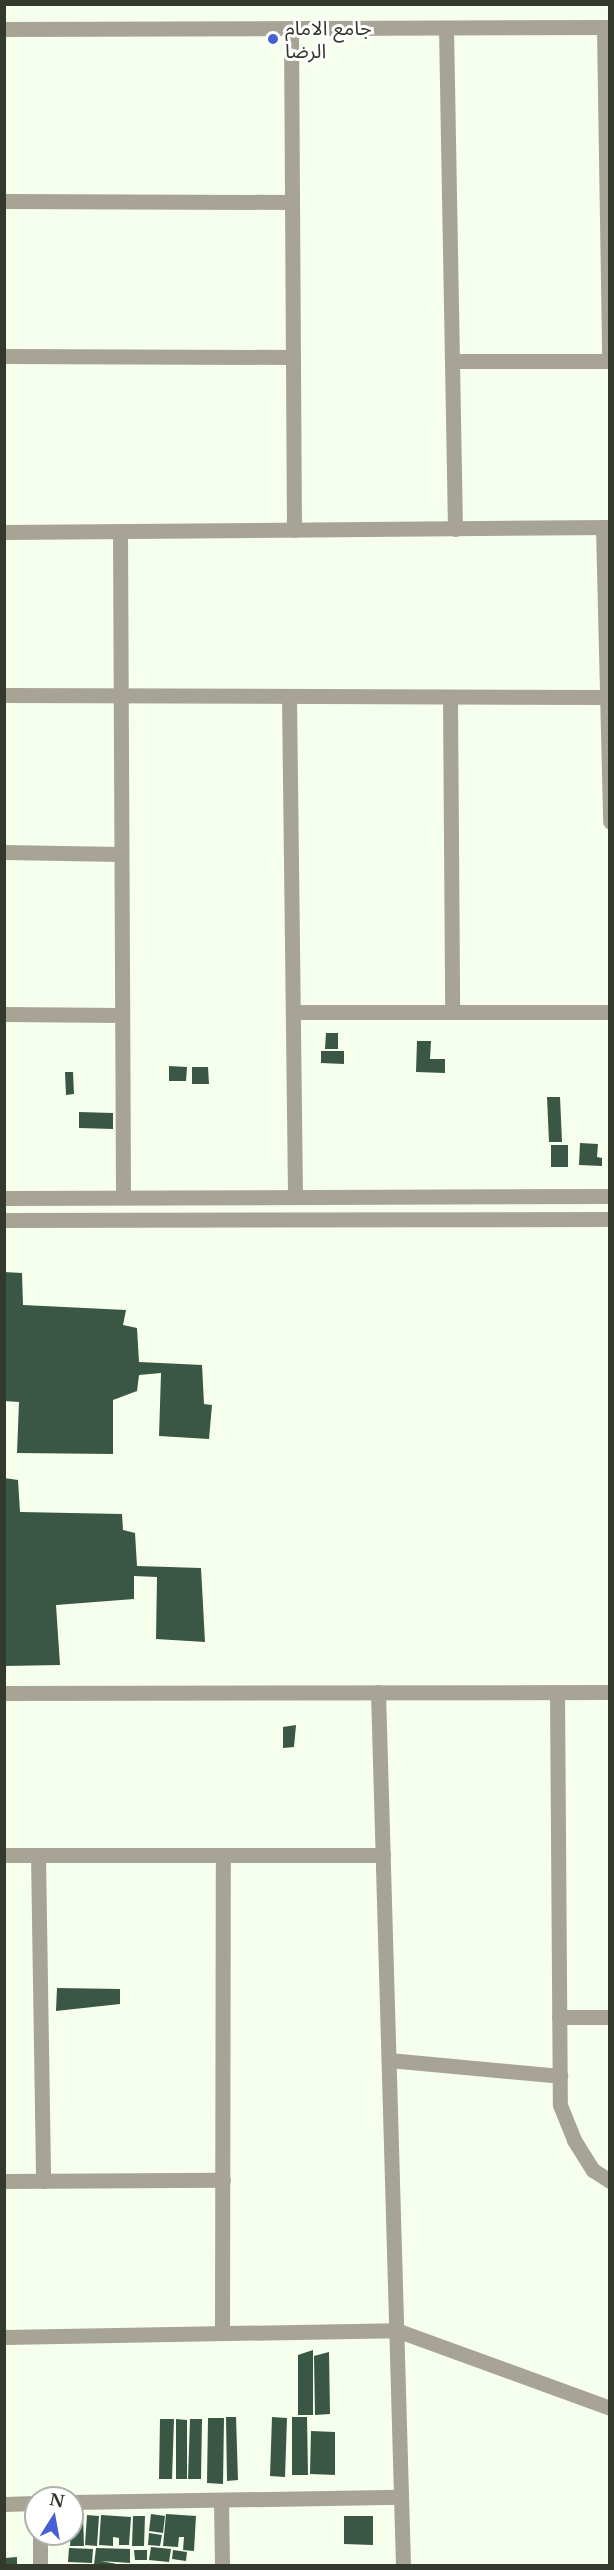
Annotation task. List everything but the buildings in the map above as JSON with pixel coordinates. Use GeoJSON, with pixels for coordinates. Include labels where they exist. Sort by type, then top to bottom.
{"type":"FeatureCollection","features":[{"type":"Feature","properties":{"kind":"street"},"geometry":{"type":"LineString","coordinates":[[4,29],[607,27],[609,361],[452,361]]}},
{"type":"Feature","properties":{"kind":"street"},"geometry":{"type":"LineString","coordinates":[[291,28],[294,530]]}},
{"type":"Feature","properties":{"kind":"street"},"geometry":{"type":"LineString","coordinates":[[446,28],[455,529]]}},
{"type":"Feature","properties":{"kind":"street"},"geometry":{"type":"LineString","coordinates":[[4,201],[292,202]]}},
{"type":"Feature","properties":{"kind":"street"},"geometry":{"type":"LineString","coordinates":[[4,356],[293,357]]}},
{"type":"Feature","properties":{"kind":"street"},"geometry":{"type":"LineString","coordinates":[[4,532],[606,527],[609,822]]}},
{"type":"Feature","properties":{"kind":"street"},"geometry":{"type":"LineString","coordinates":[[120,531],[123,1196]]}},
{"type":"Feature","properties":{"kind":"street"},"geometry":{"type":"LineString","coordinates":[[4,695],[607,697]]}},
{"type":"Feature","properties":{"kind":"street"},"geometry":{"type":"LineString","coordinates":[[289,696],[296,1196]]}},
{"type":"Feature","properties":{"kind":"street"},"geometry":{"type":"LineString","coordinates":[[450,697],[452,1012]]}},
{"type":"Feature","properties":{"kind":"street"},"geometry":{"type":"LineString","coordinates":[[4,852],[121,854]]}},
{"type":"Feature","properties":{"kind":"street"},"geometry":{"type":"LineString","coordinates":[[293,1012],[609,1012]]}},
{"type":"Feature","properties":{"kind":"street"},"geometry":{"type":"LineString","coordinates":[[4,1014],[122,1015]]}},
{"type":"Feature","properties":{"kind":"street"},"geometry":{"type":"LineString","coordinates":[[4,1198],[609,1196]]}},
{"type":"Feature","properties":{"kind":"street"},"geometry":{"type":"LineString","coordinates":[[4,1220],[609,1220]]}},
{"type":"Feature","properties":{"kind":"street"},"geometry":{"type":"LineString","coordinates":[[378,1692],[403,2565]]}},
{"type":"Feature","properties":{"kind":"street"},"geometry":{"type":"LineString","coordinates":[[557,1692],[560,2104],[574,2140],[592,2170],[609,2181]]}},
{"type":"Feature","properties":{"kind":"street"},"geometry":{"type":"LineString","coordinates":[[4,1693],[609,1692]]}},
{"type":"Feature","properties":{"kind":"street"},"geometry":{"type":"LineString","coordinates":[[4,1855],[383,1856]]}},
{"type":"Feature","properties":{"kind":"street"},"geometry":{"type":"LineString","coordinates":[[38,1855],[43,2181]]}},
{"type":"Feature","properties":{"kind":"street"},"geometry":{"type":"LineString","coordinates":[[222,2333],[223,1855]]}},
{"type":"Feature","properties":{"kind":"street"},"geometry":{"type":"LineString","coordinates":[[559,2017],[609,2017]]}},
{"type":"Feature","properties":{"kind":"street"},"geometry":{"type":"LineString","coordinates":[[388,2060],[560,2076]]}},
{"type":"Feature","properties":{"kind":"street"},"geometry":{"type":"LineString","coordinates":[[4,2181],[223,2180]]}},
{"type":"Feature","properties":{"kind":"street"},"geometry":{"type":"LineString","coordinates":[[4,2337],[396,2330],[609,2408]]}},
{"type":"Feature","properties":{"kind":"street"},"geometry":{"type":"LineString","coordinates":[[84,2502],[401,2497]]}},
{"type":"Feature","properties":{"kind":"street"},"geometry":{"type":"LineString","coordinates":[[221,2500],[222,2565]]}},
{"type":"Feature","properties":{"kind":"street"},"geometry":{"type":"LineString","coordinates":[[4,2504],[24,2503]]}},
{"type":"Feature","properties":{"kind":"street"},"geometry":{"type":"LineString","coordinates":[[40,2546],[40,2565]]}},
{"type":"Feature","properties":{"kind":"place","name":"جامع الامام الرضا"},"geometry":{"type":"Point","coordinates":[273,39]}}]}
